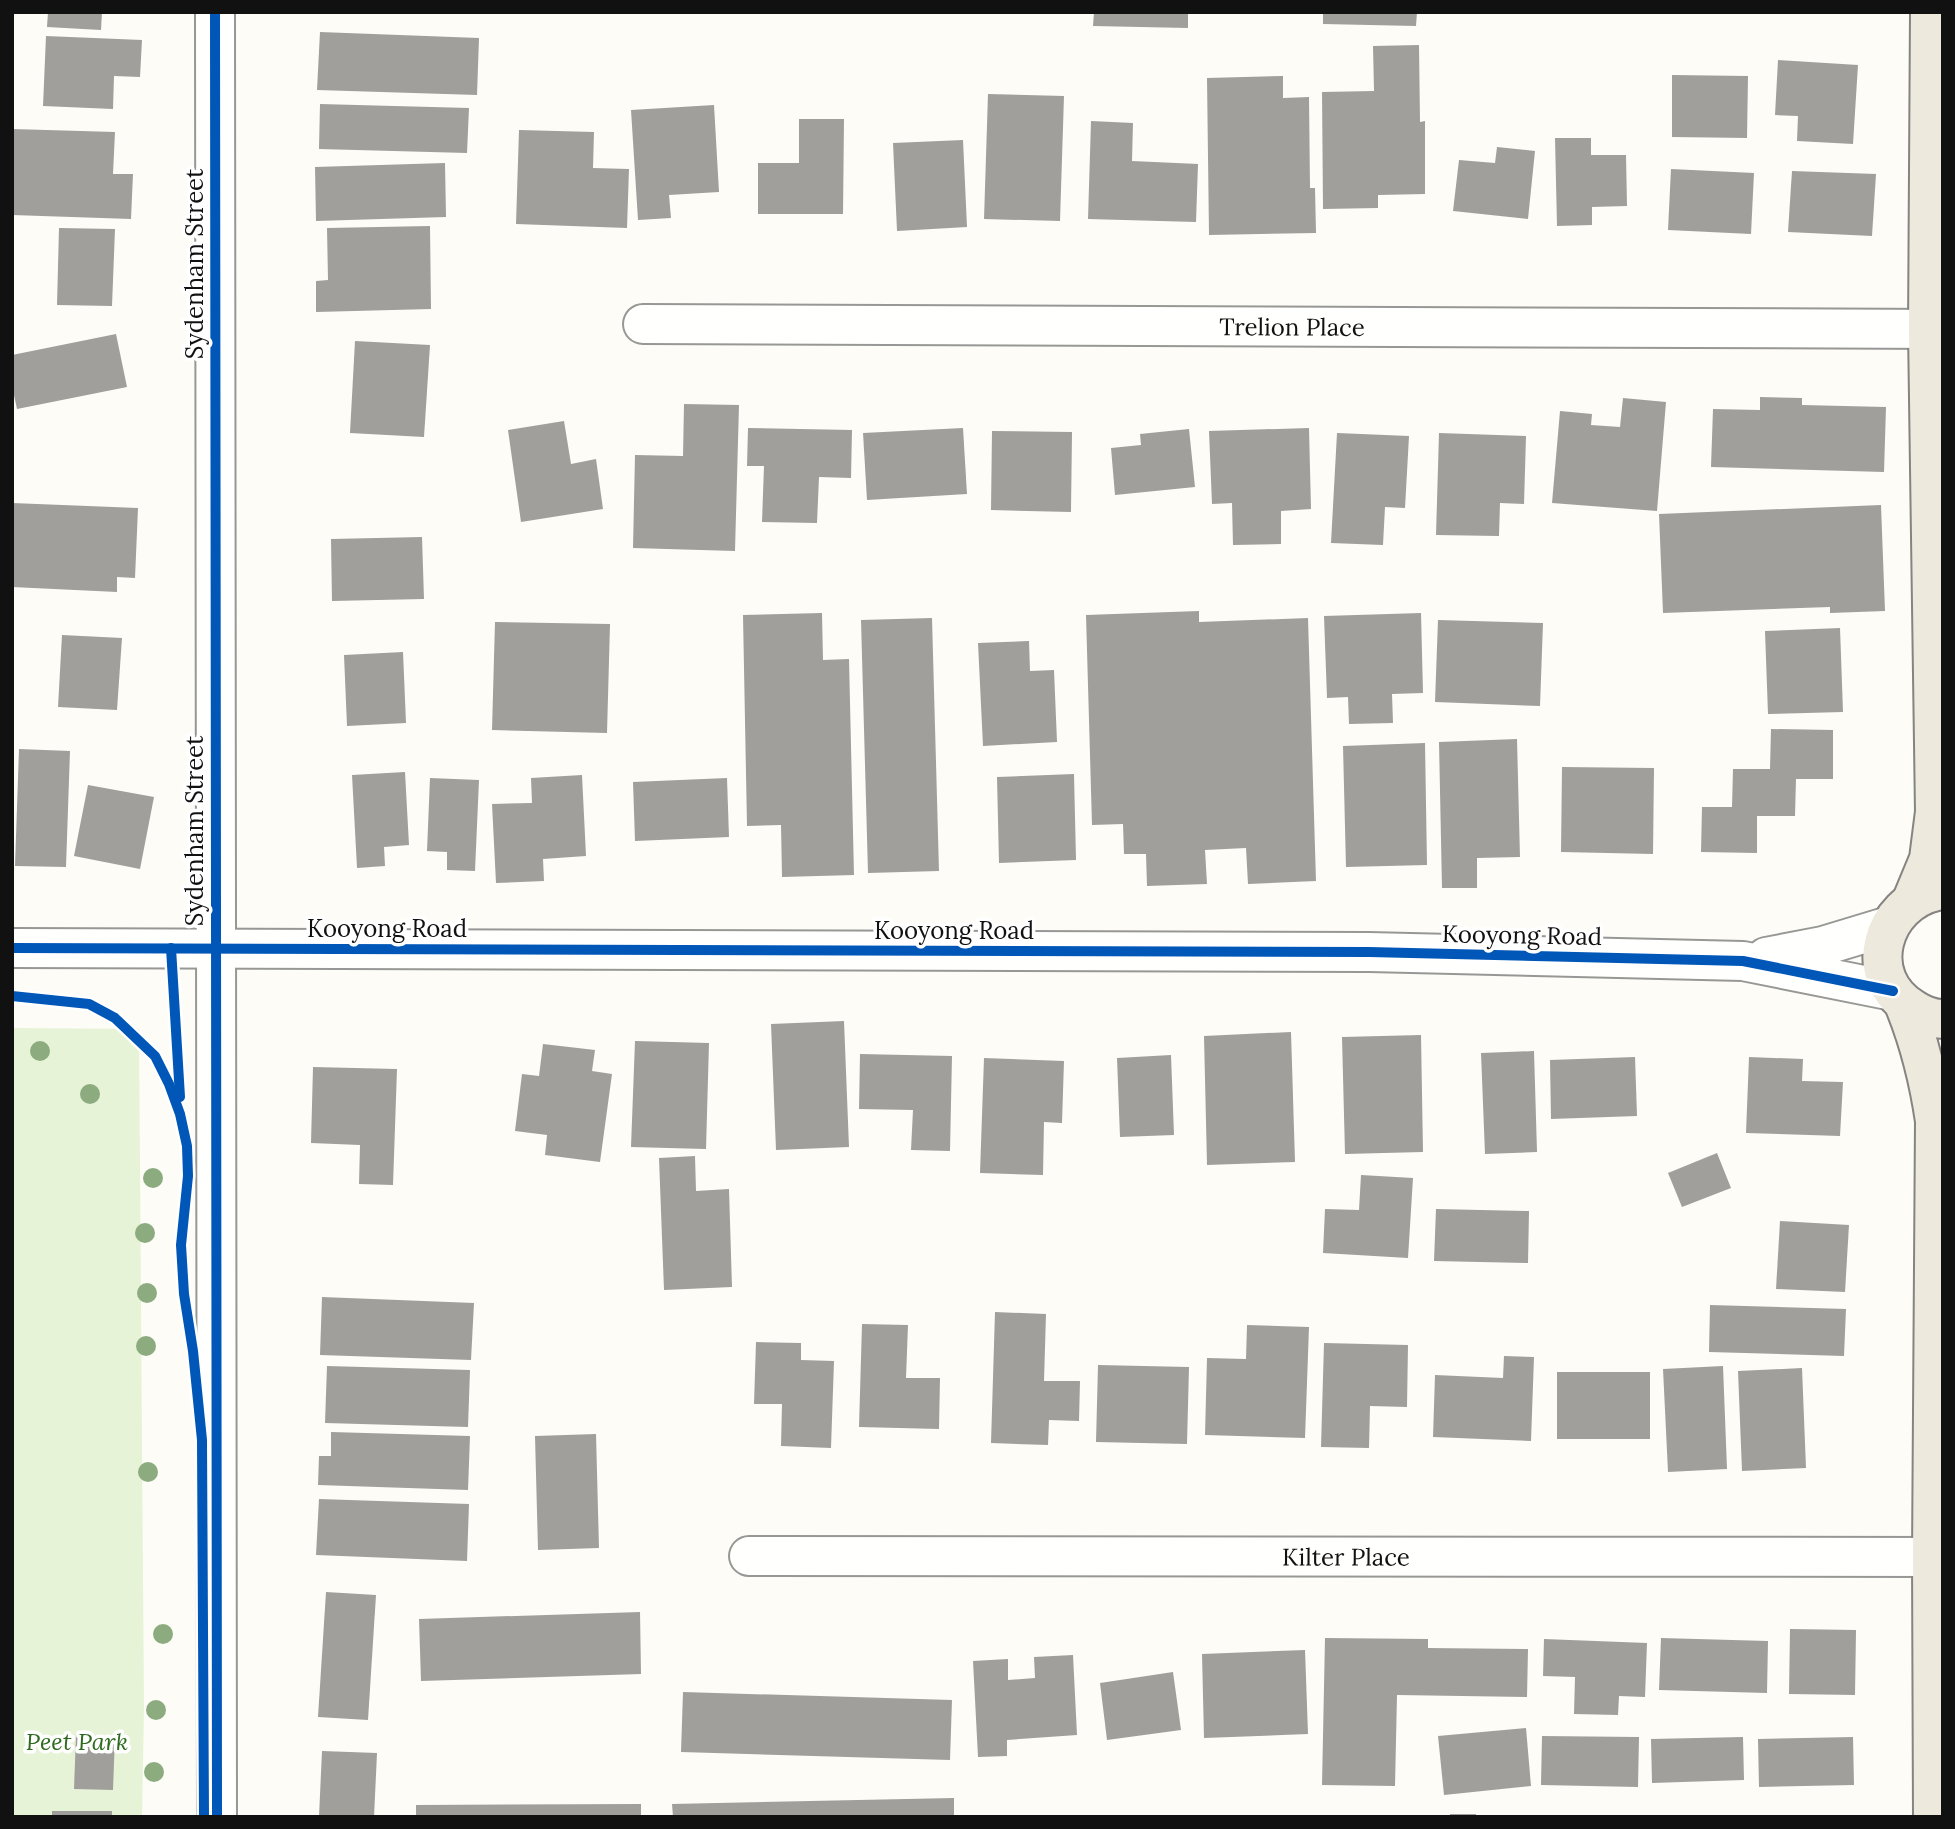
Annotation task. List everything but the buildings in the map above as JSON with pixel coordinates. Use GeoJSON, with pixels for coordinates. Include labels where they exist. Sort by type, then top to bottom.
{"type":"FeatureCollection","features":[{"type":"Feature","properties":{"kind":"main road"},"geometry":{"type":"LineString","coordinates":[[1930,12],[1935,329],[1935,812],[1929,859],[1915,905],[1883,943],[1882,957],[1885,975],[1918,1038],[1935,1121],[1937,1557],[1933,1817]]}},
{"type":"Feature","properties":{"kind":"main road"},"geometry":{"type":"LineString","coordinates":[[1898,997],[1922,1014],[1943,1019]]}},
{"type":"Feature","properties":{"kind":"street","name":"Sydenham Street"},"geometry":{"type":"LineString","coordinates":[[215,12],[218,1817]]}},
{"type":"Feature","properties":{"kind":"street","name":"Trelion Place"},"geometry":{"type":"LineString","coordinates":[[643,324],[1935,329]]}},
{"type":"Feature","properties":{"kind":"street","name":"Kooyong Road"},"geometry":{"type":"LineString","coordinates":[[1744,961],[1823,946],[1915,905]]}},
{"type":"Feature","properties":{"kind":"street","name":"Kooyong Road"},"geometry":{"type":"LineString","coordinates":[[12,948],[1369,952],[1744,961],[1898,997]]}},
{"type":"Feature","properties":{"kind":"street","name":"Kilter Place"},"geometry":{"type":"LineString","coordinates":[[749,1556],[1937,1557]]}},
{"type":"Feature","properties":{"kind":"green space","name":"Peet Park"},"geometry":{"type":"Polygon","coordinates":[[[12,1028],[139,1029],[144,1708],[142,1817],[12,1817],[12,1028]]]}},
{"type":"Feature","properties":{"kind":"cycle path"},"geometry":{"type":"LineString","coordinates":[[215,12],[217,1817]]}},
{"type":"Feature","properties":{"kind":"cycle path"},"geometry":{"type":"LineString","coordinates":[[12,948],[1369,952],[1743,961],[1893,991]]}},
{"type":"Feature","properties":{"kind":"cycle path"},"geometry":{"type":"LineString","coordinates":[[171,948],[180,1097]]}},
{"type":"Feature","properties":{"kind":"cycle path"},"geometry":{"type":"LineString","coordinates":[[12,996],[89,1004],[115,1018],[155,1056],[180,1114],[187,1146],[188,1176],[181,1245],[184,1294],[202,1440],[204,1817]]}}]}
